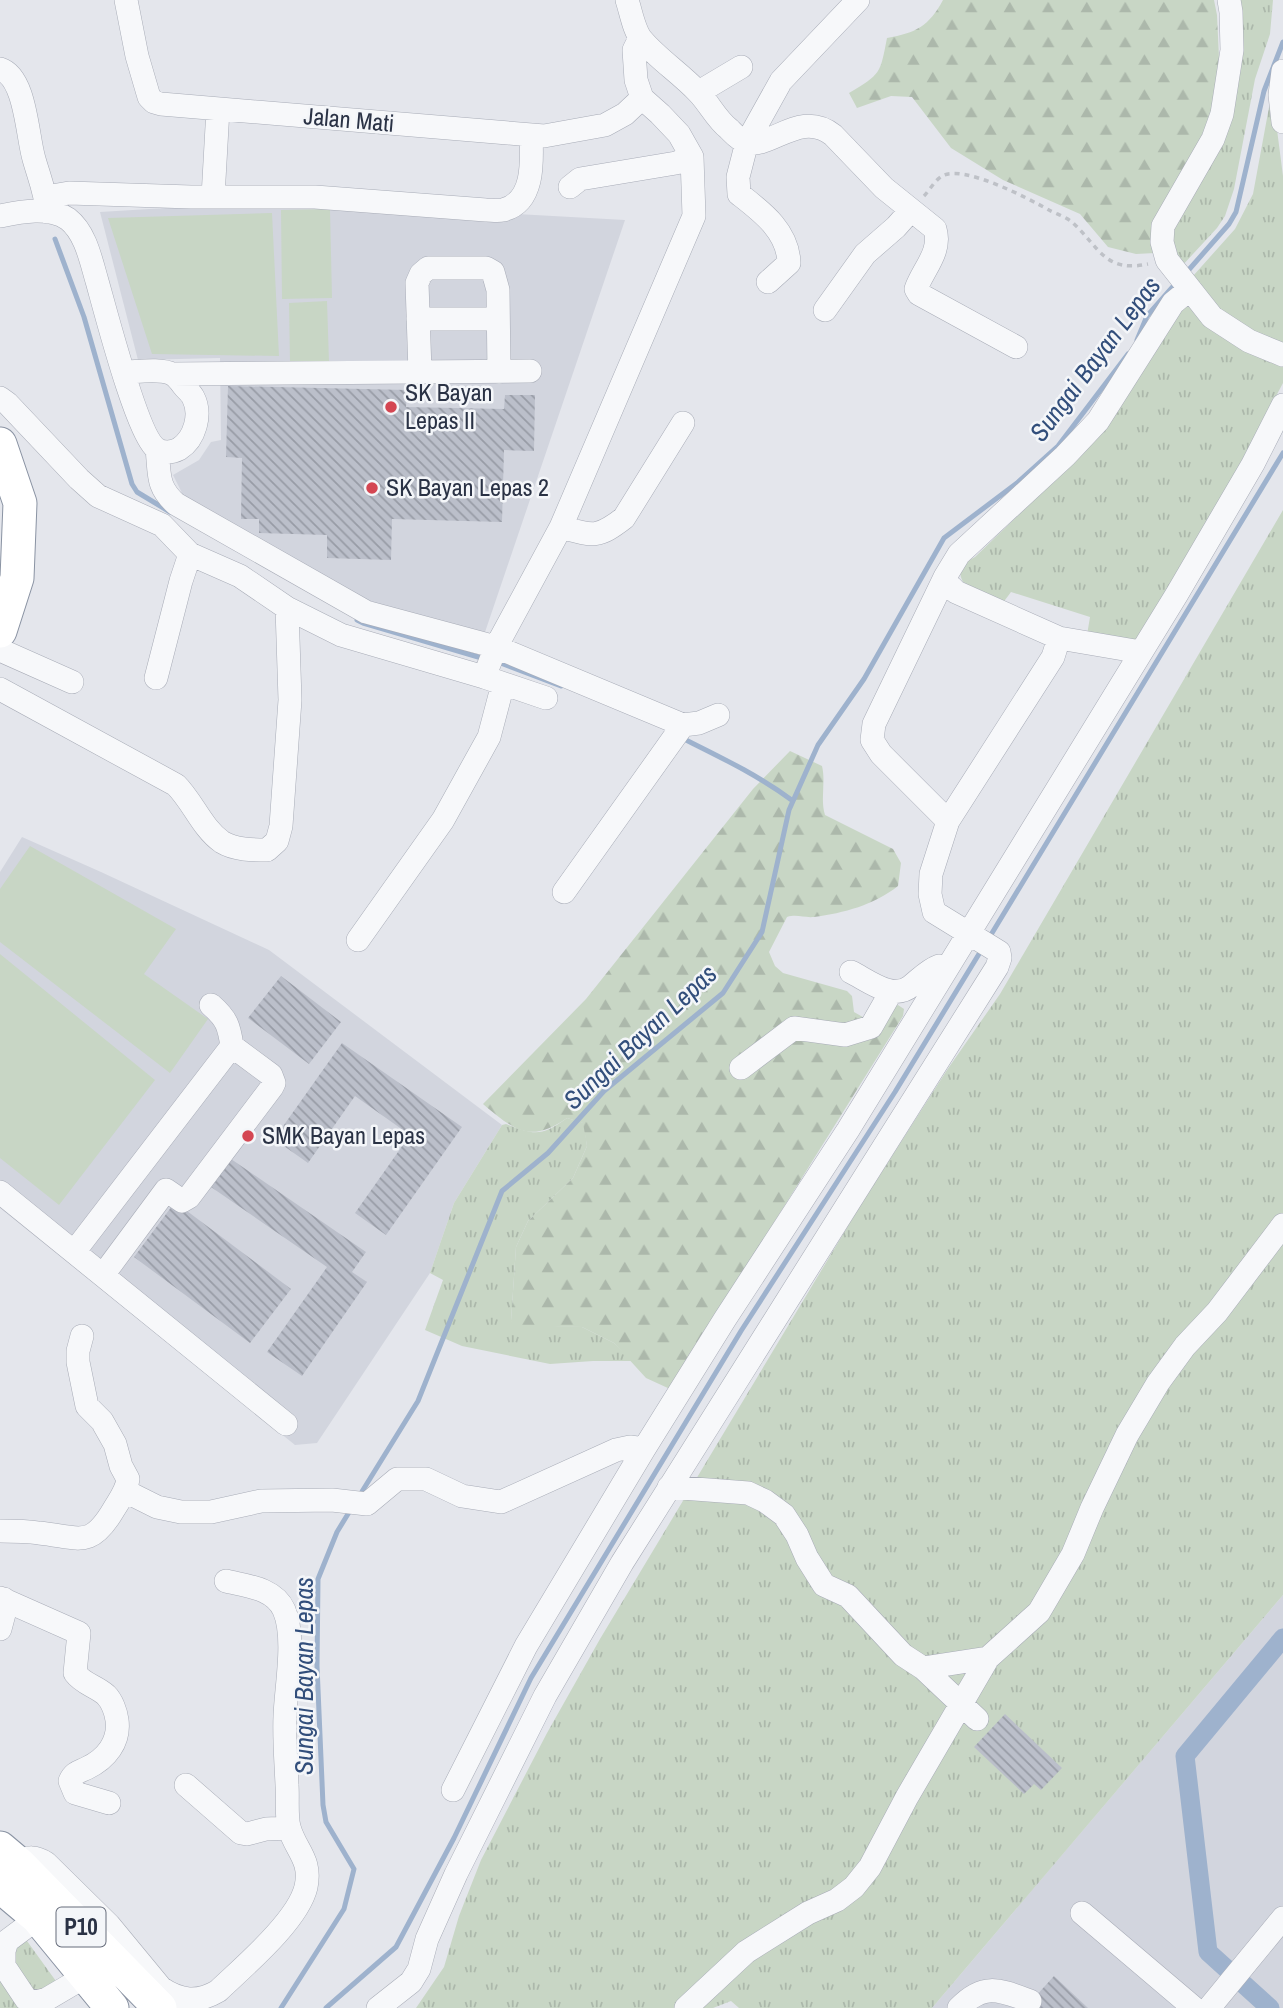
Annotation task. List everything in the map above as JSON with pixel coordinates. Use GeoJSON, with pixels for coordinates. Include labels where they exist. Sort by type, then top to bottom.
{"type":"FeatureCollection","features":[{"type":"Feature","properties":{"kind":"highway"},"geometry":{"type":"LineString","coordinates":[[0,444],[20,503],[17,578],[0,631]]}},
{"type":"Feature","properties":{"kind":"highway","name":"P10"},"geometry":{"type":"LineString","coordinates":[[6,1866],[38,1918],[72,1992],[112,2008]]}},
{"type":"Feature","properties":{"kind":"highway","name":"P10"},"geometry":{"type":"LineString","coordinates":[[6,1866],[160,2008]]}},
{"type":"Feature","properties":{"kind":"street","name":"Jalan Mati"},"geometry":{"type":"LineString","coordinates":[[126,0],[137,56],[149,97],[161,104],[544,136],[605,125],[625,114],[642,98]]}},
{"type":"Feature","properties":{"kind":"street"},"geometry":{"type":"LineString","coordinates":[[627,0],[640,38],[699,92],[724,125],[747,142],[757,143],[791,129],[823,128],[884,188],[935,229],[938,238],[933,258],[919,280],[916,289],[919,294],[1016,347]]}},
{"type":"Feature","properties":{"kind":"street"},"geometry":{"type":"LineString","coordinates":[[768,282],[789,262],[788,247],[767,216],[739,194],[738,177],[747,142],[781,81],[858,0]]}},
{"type":"Feature","properties":{"kind":"street"},"geometry":{"type":"LineString","coordinates":[[1229,0],[1232,50],[1222,114],[1213,139],[1163,226],[1162,242],[1178,273],[1212,317],[1250,341],[1283,355]]}},
{"type":"Feature","properties":{"kind":"street"},"geometry":{"type":"LineString","coordinates":[[358,940],[443,820],[489,737],[493,666],[561,527],[694,215],[692,157],[680,134],[642,98],[636,80],[634,50],[640,38]]}},
{"type":"Feature","properties":{"kind":"street"},"geometry":{"type":"LineString","coordinates":[[699,92],[741,67]]}},
{"type":"Feature","properties":{"kind":"street"},"geometry":{"type":"LineString","coordinates":[[0,69],[8,72],[24,106],[33,156],[47,205],[66,218],[83,240],[140,422],[157,449],[161,487],[169,514],[190,554],[240,576],[287,608],[341,635],[493,666],[546,698]]}},
{"type":"Feature","properties":{"kind":"street"},"geometry":{"type":"LineString","coordinates":[[1283,71],[1279,95],[1283,122]]}},
{"type":"Feature","properties":{"kind":"street"},"geometry":{"type":"LineString","coordinates":[[213,197],[218,109]]}},
{"type":"Feature","properties":{"kind":"street"},"geometry":{"type":"LineString","coordinates":[[0,216],[32,211],[69,193],[315,197],[502,210],[522,198],[527,187],[532,166],[531,135]]}},
{"type":"Feature","properties":{"kind":"street"},"geometry":{"type":"LineString","coordinates":[[570,187],[580,179],[677,163],[692,157]]}},
{"type":"Feature","properties":{"kind":"street"},"geometry":{"type":"LineString","coordinates":[[825,310],[865,254],[896,228],[911,210]]}},
{"type":"Feature","properties":{"kind":"street"},"geometry":{"type":"LineString","coordinates":[[420,372],[418,283],[421,274],[428,268],[486,268],[493,272],[498,290],[499,372]]}},
{"type":"Feature","properties":{"kind":"street"},"geometry":{"type":"LineString","coordinates":[[947,821],[881,754],[872,740],[874,724],[945,577],[959,554],[1065,456],[1098,421],[1173,303],[1178,273]]}},
{"type":"Feature","properties":{"kind":"street"},"geometry":{"type":"LineString","coordinates":[[418,319],[498,319]]}},
{"type":"Feature","properties":{"kind":"street"},"geometry":{"type":"LineString","coordinates":[[124,372],[173,374],[530,371]]}},
{"type":"Feature","properties":{"kind":"street"},"geometry":{"type":"LineString","coordinates":[[157,449],[169,452],[178,450],[194,432],[197,419],[194,399],[173,374]]}},
{"type":"Feature","properties":{"kind":"street"},"geometry":{"type":"LineString","coordinates":[[0,398],[97,496],[169,514],[366,612],[493,666],[677,734]]}},
{"type":"Feature","properties":{"kind":"street"},"geometry":{"type":"LineString","coordinates":[[453,1790],[526,1646],[725,1319],[848,1130],[945,969],[971,933],[1253,464],[1283,405]]}},
{"type":"Feature","properties":{"kind":"street"},"geometry":{"type":"LineString","coordinates":[[561,527],[589,535],[599,534],[624,518],[683,423]]}},
{"type":"Feature","properties":{"kind":"street"},"geometry":{"type":"LineString","coordinates":[[156,678],[190,554]]}},
{"type":"Feature","properties":{"kind":"street"},"geometry":{"type":"LineString","coordinates":[[945,577],[956,592],[1059,638],[1141,652]]}},
{"type":"Feature","properties":{"kind":"street"},"geometry":{"type":"LineString","coordinates":[[0,689],[176,785],[207,827],[223,842],[248,849],[267,850],[277,841],[282,826],[290,700],[287,608]]}},
{"type":"Feature","properties":{"kind":"street"},"geometry":{"type":"LineString","coordinates":[[378,2008],[411,1982],[419,1969],[434,1921],[545,1696],[622,1563],[997,967],[1000,958],[995,948],[934,912],[930,894],[931,874],[947,821],[1053,657],[1059,638]]}},
{"type":"Feature","properties":{"kind":"street"},"geometry":{"type":"LineString","coordinates":[[0,650],[72,682]]}},
{"type":"Feature","properties":{"kind":"street"},"geometry":{"type":"LineString","coordinates":[[564,892],[677,734],[718,715]]}},
{"type":"Feature","properties":{"kind":"street"},"geometry":{"type":"LineString","coordinates":[[850,972],[891,992],[905,991],[939,966],[945,969]]}},
{"type":"Feature","properties":{"kind":"street"},"geometry":{"type":"LineString","coordinates":[[741,1068],[794,1028],[845,1035],[871,1027],[891,992]]}},
{"type":"Feature","properties":{"kind":"street"},"geometry":{"type":"LineString","coordinates":[[74,1252],[232,1046],[230,1028],[223,1016],[211,1005]]}},
{"type":"Feature","properties":{"kind":"street"},"geometry":{"type":"LineString","coordinates":[[138,1169],[181,1201],[189,1197],[274,1083],[271,1075],[232,1046]]}},
{"type":"Feature","properties":{"kind":"street"},"geometry":{"type":"LineString","coordinates":[[103,1275],[166,1190]]}},
{"type":"Feature","properties":{"kind":"street"},"geometry":{"type":"LineString","coordinates":[[0,1192],[286,1424]]}},
{"type":"Feature","properties":{"kind":"street"},"geometry":{"type":"LineString","coordinates":[[686,2008],[746,1952],[808,1913],[837,1899],[854,1887],[870,1867],[907,1797],[969,1711],[988,1658],[1039,1612],[1073,1554],[1127,1434],[1158,1383],[1185,1346],[1217,1312],[1283,1225]]}},
{"type":"Feature","properties":{"kind":"street"},"geometry":{"type":"LineString","coordinates":[[0,1531],[82,1539],[95,1534],[103,1527],[125,1491],[128,1479],[115,1444],[102,1421],[87,1406],[78,1362],[82,1336]]}},
{"type":"Feature","properties":{"kind":"street"},"geometry":{"type":"LineString","coordinates":[[125,1491],[157,1507],[181,1512],[211,1512],[261,1501],[332,1500],[367,1504],[397,1479],[426,1479],[463,1496],[501,1502],[616,1450],[630,1447],[644,1450]]}},
{"type":"Feature","properties":{"kind":"street"},"geometry":{"type":"LineString","coordinates":[[669,1487],[748,1493],[784,1515],[824,1586],[848,1596],[903,1655],[923,1668],[969,1711]]}},
{"type":"Feature","properties":{"kind":"street"},"geometry":{"type":"LineString","coordinates":[[6,1866],[31,1858],[39,1858],[46,1863],[109,1925],[161,1987],[171,1995],[183,1999],[196,2000],[218,1992],[289,1920],[300,1904],[306,1887],[307,1873],[304,1857],[289,1828],[285,1719],[290,1638],[288,1620],[278,1600],[269,1592],[226,1581]]}},
{"type":"Feature","properties":{"kind":"street"},"geometry":{"type":"LineString","coordinates":[[0,1629],[4,1614],[2,1598]]}},
{"type":"Feature","properties":{"kind":"street"},"geometry":{"type":"LineString","coordinates":[[2,1598],[79,1633],[75,1673],[80,1680],[107,1695],[117,1717],[118,1728],[112,1749],[89,1768],[75,1773],[70,1781],[75,1793],[109,1803]]}},
{"type":"Feature","properties":{"kind":"street"},"geometry":{"type":"LineString","coordinates":[[923,1668],[988,1658]]}},
{"type":"Feature","properties":{"kind":"street"},"geometry":{"type":"LineString","coordinates":[[186,1785],[241,1833],[289,1828]]}},
{"type":"Feature","properties":{"kind":"street"},"geometry":{"type":"LineString","coordinates":[[1082,1913],[1194,2008]]}},
{"type":"Feature","properties":{"kind":"street"},"geometry":{"type":"LineString","coordinates":[[38,1918],[8,1941],[4,1951],[4,1966],[26,1999],[36,2002],[72,1992]]}},
{"type":"Feature","properties":{"kind":"street"},"geometry":{"type":"LineString","coordinates":[[1209,2008],[1283,1918]]}},
{"type":"Feature","properties":{"kind":"street"},"geometry":{"type":"LineString","coordinates":[[958,2008],[975,1994],[999,1990],[1030,2001]]}},
{"type":"Feature","properties":{"kind":"path"},"geometry":{"type":"LineString","coordinates":[[911,210],[942,176],[967,176],[1006,188],[1072,222],[1104,256],[1116,264],[1178,273]]}},
{"type":"Feature","properties":{"kind":"shaded area","name":"SK Bayan Lepas II"},"geometry":{"type":"Polygon","coordinates":[[[279,201],[625,220],[483,638],[364,607],[183,495],[173,475],[199,460],[211,442],[221,440],[220,358],[138,360],[100,212],[279,201]]]}},
{"type":"Feature","properties":{"kind":"shaded area","name":"SMK Bayan Lepas"},"geometry":{"type":"Polygon","coordinates":[[[22,837],[269,950],[502,1125],[454,1203],[430,1273],[317,1443],[295,1445],[0,1208],[0,872],[22,837]]]}},
{"type":"Feature","properties":{"kind":"shaded area"},"geometry":{"type":"Polygon","coordinates":[[[1283,1595],[1283,2008],[932,2008],[1033,1889],[1283,1595]]]}},
{"type":"Feature","properties":{"kind":"green space"},"geometry":{"type":"Polygon","coordinates":[[[943,0],[1214,0],[1219,58],[1207,133],[1155,253],[1136,254],[1108,247],[1080,214],[1003,180],[951,148],[912,97],[891,96],[857,108],[849,93],[877,72],[887,38],[921,27],[943,0]]]}},
{"type":"Feature","properties":{"kind":"green space"},"geometry":{"type":"Polygon","coordinates":[[[1236,0],[1273,0],[1270,34],[1255,79],[1234,189],[1225,216],[1181,267],[1176,259],[1173,236],[1184,206],[1236,0]]]}},
{"type":"Feature","properties":{"kind":"green space"},"geometry":{"type":"Polygon","coordinates":[[[1272,91],[1283,176],[1283,383],[1195,548],[1133,645],[1087,635],[1090,617],[1011,592],[1002,604],[963,582],[960,573],[964,564],[975,557],[1091,445],[1125,397],[1193,276],[1235,229],[1253,194],[1272,91]]]}},
{"type":"Feature","properties":{"kind":"green space"},"geometry":{"type":"Polygon","coordinates":[[[330,209],[332,298],[282,299],[281,210],[330,209]]]}},
{"type":"Feature","properties":{"kind":"green space"},"geometry":{"type":"Polygon","coordinates":[[[272,213],[279,356],[152,354],[108,218],[272,213]]]}},
{"type":"Feature","properties":{"kind":"green space"},"geometry":{"type":"Polygon","coordinates":[[[327,301],[329,362],[290,363],[289,303],[327,301]]]}},
{"type":"Feature","properties":{"kind":"green space"},"geometry":{"type":"Polygon","coordinates":[[[1283,510],[1283,1595],[932,2008],[739,2008],[731,2001],[713,2008],[416,2008],[444,1967],[459,1916],[481,1860],[600,1639],[860,1206],[947,1070],[1000,994],[1283,510]]]}},
{"type":"Feature","properties":{"kind":"green space"},"geometry":{"type":"Polygon","coordinates":[[[790,751],[822,766],[825,815],[893,849],[901,863],[898,886],[879,898],[836,913],[814,917],[787,917],[769,952],[775,966],[783,973],[847,991],[852,996],[854,1012],[868,1020],[898,1005],[904,1009],[903,1016],[670,1389],[646,1378],[614,1343],[582,1327],[518,1326],[511,1321],[516,1247],[528,1221],[573,1178],[587,1146],[583,1123],[567,1118],[554,1126],[532,1132],[513,1127],[483,1104],[586,999],[753,789],[790,751]]]}},
{"type":"Feature","properties":{"kind":"green space"},"geometry":{"type":"Polygon","coordinates":[[[30,846],[176,929],[144,974],[208,1019],[170,1073],[0,942],[0,889],[30,846]]]}},
{"type":"Feature","properties":{"kind":"green space"},"geometry":{"type":"Polygon","coordinates":[[[0,954],[155,1080],[59,1205],[0,1158],[0,954]]]}},
{"type":"Feature","properties":{"kind":"green space"},"geometry":{"type":"Polygon","coordinates":[[[567,1118],[584,1123],[587,1146],[573,1178],[528,1221],[516,1247],[511,1321],[582,1327],[614,1343],[632,1361],[550,1364],[462,1346],[425,1330],[443,1280],[430,1273],[454,1203],[502,1125],[537,1132],[567,1118]]]}},
{"type":"Feature","properties":{"kind":"green space"},"geometry":{"type":"Polygon","coordinates":[[[14,1923],[66,1995],[47,2008],[0,2008],[0,1933],[14,1923]]]}},
{"type":"Feature","properties":{"kind":"building","name":"SK Bayan Lepas 2"},"geometry":{"type":"Polygon","coordinates":[[[228,386],[407,390],[406,407],[504,409],[505,395],[535,395],[534,451],[504,450],[502,522],[392,519],[391,560],[327,558],[327,535],[259,533],[259,519],[241,519],[242,458],[226,457],[228,386]]]}},
{"type":"Feature","properties":{"kind":"building"},"geometry":{"type":"Polygon","coordinates":[[[281,976],[341,1022],[309,1064],[248,1018],[281,976]]]}},
{"type":"Feature","properties":{"kind":"building"},"geometry":{"type":"Polygon","coordinates":[[[342,1043],[462,1127],[386,1235],[355,1213],[410,1135],[355,1096],[308,1163],[274,1139],[342,1043]]]}},
{"type":"Feature","properties":{"kind":"building"},"geometry":{"type":"Polygon","coordinates":[[[231,1159],[366,1252],[352,1272],[367,1282],[302,1376],[267,1352],[327,1267],[211,1187],[231,1159]]]}},
{"type":"Feature","properties":{"kind":"building"},"geometry":{"type":"Polygon","coordinates":[[[175,1202],[291,1289],[250,1343],[134,1257],[175,1202]]]}},
{"type":"Feature","properties":{"kind":"building"},"geometry":{"type":"Polygon","coordinates":[[[1005,1714],[1062,1768],[1041,1790],[1034,1784],[1024,1794],[974,1747],[1005,1714]]]}},
{"type":"Feature","properties":{"kind":"building"},"geometry":{"type":"Polygon","coordinates":[[[1054,1976],[1088,2008],[1025,2008],[1054,1976]]]}},
{"type":"Feature","properties":{"kind":"waterway","name":"Sungai Bayan Lepas"},"geometry":{"type":"LineString","coordinates":[[1186,273],[1229,224],[1236,212],[1264,91],[1283,42]]}},
{"type":"Feature","properties":{"kind":"waterway"},"geometry":{"type":"LineString","coordinates":[[55,239],[84,317],[132,484],[137,492],[170,512]]}},
{"type":"Feature","properties":{"kind":"waterway","name":"Sungai Bayan Lepas"},"geometry":{"type":"LineString","coordinates":[[1137,340],[1147,316],[1177,282]]}},
{"type":"Feature","properties":{"kind":"waterway","name":"Sungai Bayan Lepas"},"geometry":{"type":"LineString","coordinates":[[358,1498],[418,1401],[502,1191],[548,1153],[604,1091],[723,993],[762,932],[789,810],[818,745],[864,679],[944,538],[1017,483],[1058,446],[1128,354]]}},
{"type":"Feature","properties":{"kind":"waterway"},"geometry":{"type":"LineString","coordinates":[[989,938],[1283,453]]}},
{"type":"Feature","properties":{"kind":"waterway"},"geometry":{"type":"LineString","coordinates":[[357,620],[485,659]]}},
{"type":"Feature","properties":{"kind":"waterway"},"geometry":{"type":"LineString","coordinates":[[498,662],[561,686]]}},
{"type":"Feature","properties":{"kind":"waterway"},"geometry":{"type":"LineString","coordinates":[[682,738],[725,759],[793,801]]}},
{"type":"Feature","properties":{"kind":"waterway"},"geometry":{"type":"LineString","coordinates":[[326,2008],[396,1947],[454,1838],[531,1678],[741,1331],[895,1092],[982,949]]}},
{"type":"Feature","properties":{"kind":"waterway","name":"Sungai Bayan Lepas"},"geometry":{"type":"LineString","coordinates":[[281,2008],[344,1909],[354,1869],[326,1822],[317,1666],[318,1579],[337,1532],[351,1509]]}},
{"type":"Feature","properties":{"kind":"waterway"},"geometry":{"type":"LineString","coordinates":[[1270,2008],[1208,1952],[1185,1756],[1283,1638]]}},
{"type":"Feature","properties":{"kind":"place","name":"SK Bayan Lepas II"},"geometry":{"type":"Point","coordinates":[391,407]}},
{"type":"Feature","properties":{"kind":"place","name":"SK Bayan Lepas 2"},"geometry":{"type":"Point","coordinates":[372,488]}},
{"type":"Feature","properties":{"kind":"place","name":"SMK Bayan Lepas"},"geometry":{"type":"Point","coordinates":[248,1136]}}]}
